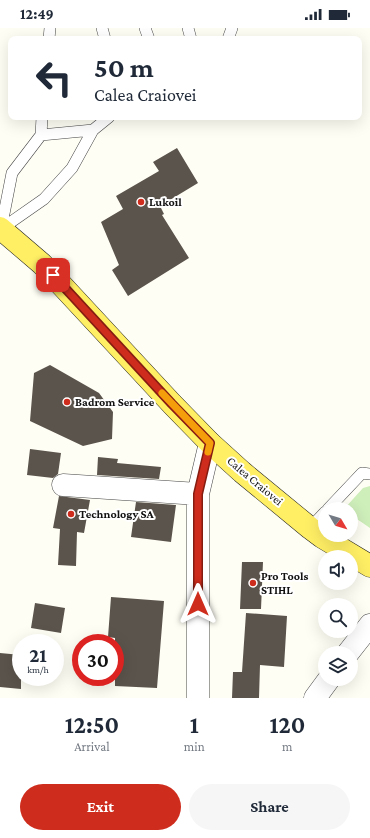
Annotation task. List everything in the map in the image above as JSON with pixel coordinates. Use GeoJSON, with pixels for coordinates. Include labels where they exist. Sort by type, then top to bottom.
{"type":"FeatureCollection","features":[{"type":"Feature","properties":{"kind":"main road","name":"Calea Craiovei"},"geometry":{"type":"LineString","coordinates":[[1,229],[48,270],[210,443],[242,472],[310,528],[370,566]]}},
{"type":"Feature","properties":{"kind":"street"},"geometry":{"type":"LineString","coordinates":[[198,698],[198,494],[210,443]]}},
{"type":"Feature","properties":{"kind":"street"},"geometry":{"type":"LineString","coordinates":[[63,485],[198,494]]}},
{"type":"Feature","properties":{"kind":"street"},"geometry":{"type":"LineString","coordinates":[[354,646],[370,625]]}},
{"type":"Feature","properties":{"kind":"street"},"geometry":{"type":"LineString","coordinates":[[314,698],[323,686]]}},
{"type":"Feature","properties":{"kind":"lane"},"geometry":{"type":"LineString","coordinates":[[1,229],[12,173],[41,135],[42,120]]}},
{"type":"Feature","properties":{"kind":"lane"},"geometry":{"type":"LineString","coordinates":[[1,229],[44,199],[72,168],[93,130],[105,120]]}},
{"type":"Feature","properties":{"kind":"lane"},"geometry":{"type":"LineString","coordinates":[[41,135],[93,130]]}},
{"type":"Feature","properties":{"kind":"lane"},"geometry":{"type":"LineString","coordinates":[[335,502],[362,473],[370,474]]}},
{"type":"Feature","properties":{"kind":"lane"},"geometry":{"type":"LineString","coordinates":[[310,528],[318,519]]}},
{"type":"Feature","properties":{"kind":"green space"},"geometry":{"type":"Polygon","coordinates":[[[370,486],[370,528],[358,520],[358,502],[350,502],[363,488],[370,486]]]}},
{"type":"Feature","properties":{"kind":"building"},"geometry":{"type":"Polygon","coordinates":[[[177,148],[198,183],[160,206],[164,214],[162,215],[189,258],[128,296],[112,270],[119,265],[101,222],[123,209],[116,196],[159,171],[153,162],[177,148]]]}},
{"type":"Feature","properties":{"kind":"building"},"geometry":{"type":"Polygon","coordinates":[[[50,365],[99,393],[113,412],[112,439],[83,446],[30,421],[34,373],[50,365]]]}},
{"type":"Feature","properties":{"kind":"building"},"geometry":{"type":"Polygon","coordinates":[[[30,449],[61,453],[58,474],[53,478],[27,475],[30,449]]]}},
{"type":"Feature","properties":{"kind":"building"},"geometry":{"type":"Polygon","coordinates":[[[98,457],[118,459],[117,463],[161,467],[159,479],[97,475],[98,457]]]}},
{"type":"Feature","properties":{"kind":"building","name":"Technology SA"},"geometry":{"type":"Polygon","coordinates":[[[59,496],[90,500],[84,533],[77,532],[76,566],[58,565],[60,529],[53,528],[59,496]]]}},
{"type":"Feature","properties":{"kind":"building"},"geometry":{"type":"Polygon","coordinates":[[[136,502],[176,505],[171,542],[131,537],[136,502]]]}},
{"type":"Feature","properties":{"kind":"building"},"geometry":{"type":"Polygon","coordinates":[[[242,562],[263,562],[261,609],[240,609],[242,562]]]}},
{"type":"Feature","properties":{"kind":"building"},"geometry":{"type":"Polygon","coordinates":[[[111,597],[164,601],[157,688],[115,686],[124,686],[124,634],[108,634],[111,597]]]}},
{"type":"Feature","properties":{"kind":"building"},"geometry":{"type":"Polygon","coordinates":[[[35,603],[65,608],[61,633],[31,628],[35,603]]]}},
{"type":"Feature","properties":{"kind":"building"},"geometry":{"type":"Polygon","coordinates":[[[246,613],[287,616],[284,667],[260,665],[259,698],[232,698],[233,672],[242,672],[246,613]]]}},
{"type":"Feature","properties":{"kind":"building"},"geometry":{"type":"Polygon","coordinates":[[[0,653],[12,654],[12,686],[21,686],[21,689],[0,687],[0,653]]]}},
{"type":"Feature","properties":{"kind":"slow traffic"},"geometry":{"type":"LineString","coordinates":[[162,393],[210,443],[208,452]]}},
{"type":"Feature","properties":{"kind":"place","name":"Lukoil"},"geometry":{"type":"Point","coordinates":[141,202]}},
{"type":"Feature","properties":{"kind":"place","name":"Badrom Service"},"geometry":{"type":"Point","coordinates":[67,402]}},
{"type":"Feature","properties":{"kind":"place","name":"Technology SA"},"geometry":{"type":"Point","coordinates":[71,514]}},
{"type":"Feature","properties":{"kind":"place","name":"Pro Tools STIHL"},"geometry":{"type":"Point","coordinates":[253,583]}},
{"type":"Feature","properties":{"kind":"route"},"geometry":{"type":"LineString","coordinates":[[53,275],[210,443],[198,494],[198,604]]}}]}
